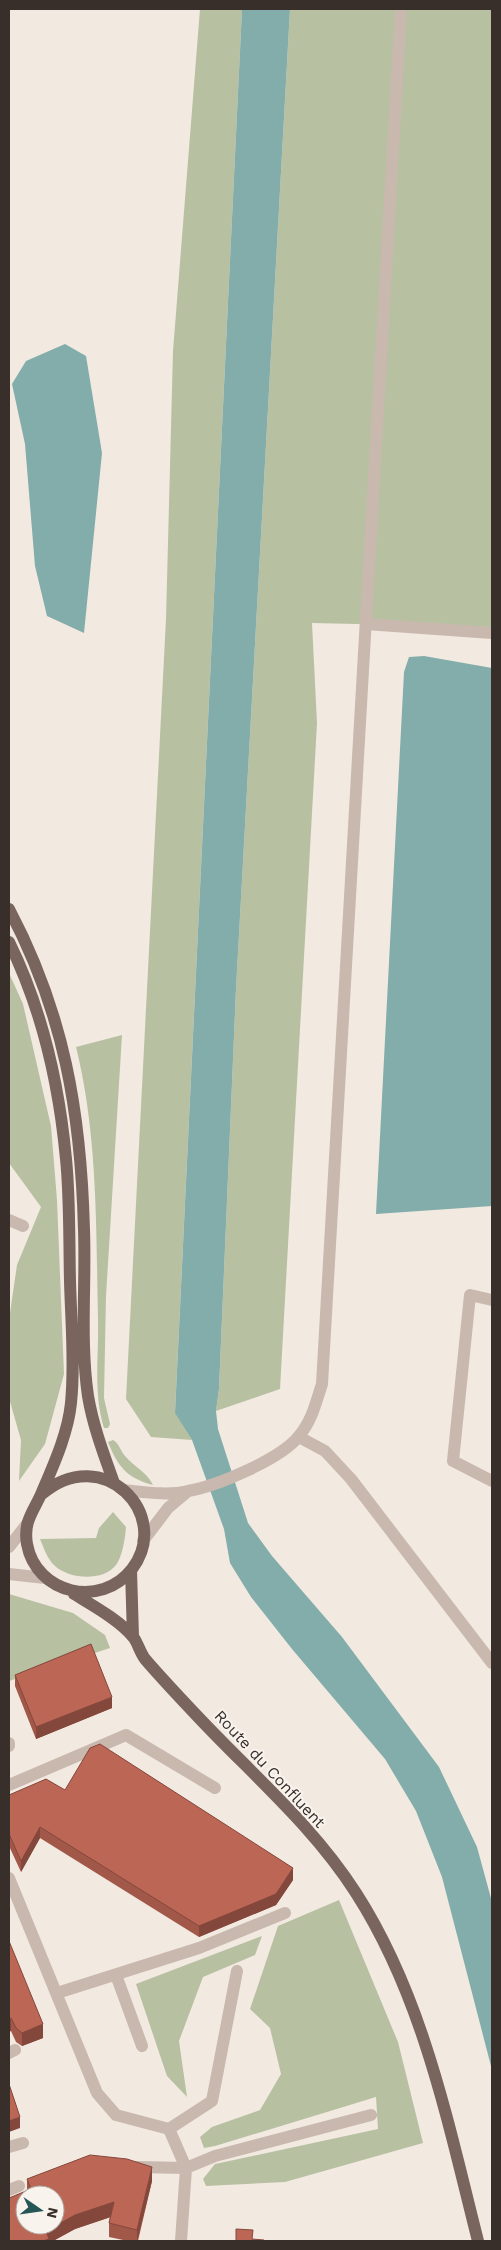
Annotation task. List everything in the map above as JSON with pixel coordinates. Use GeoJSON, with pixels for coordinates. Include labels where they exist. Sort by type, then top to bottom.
{"type":"FeatureCollection","features":[{"type":"Feature","properties":{"kind":"main road"},"geometry":{"type":"LineString","coordinates":[[9,909],[28,944],[45,986],[60,1032],[71,1081],[78,1135],[83,1210],[88,1396],[98,1438],[119,1487]]}},
{"type":"Feature","properties":{"kind":"main road"},"geometry":{"type":"LineString","coordinates":[[9,942],[23,970],[41,1026],[59,1107],[66,1160],[72,1352],[71,1403],[63,1439],[42,1494],[32,1508],[27,1524],[27,1544],[33,1562],[45,1578],[69,1591],[87,1593],[104,1590],[119,1582],[132,1570],[139,1556],[143,1541],[142,1522],[136,1504],[119,1487],[100,1477],[76,1476],[54,1484],[42,1494]]}},
{"type":"Feature","properties":{"kind":"main road","name":"Route du Confluent"},"geometry":{"type":"LineString","coordinates":[[132,1570],[133,1637]]}},
{"type":"Feature","properties":{"kind":"main road","name":"Route du Confluent"},"geometry":{"type":"LineString","coordinates":[[69,1591],[93,1605],[133,1637],[144,1657],[164,1680],[295,1814],[356,1893],[387,1949],[416,2017],[447,2118],[478,2241]]}},
{"type":"Feature","properties":{"kind":"street"},"geometry":{"type":"LineString","coordinates":[[119,1487],[164,1493],[187,1492],[272,1460],[299,1436],[313,1413],[322,1384],[401,9]]}},
{"type":"Feature","properties":{"kind":"street"},"geometry":{"type":"LineString","coordinates":[[366,624],[492,633]]}},
{"type":"Feature","properties":{"kind":"street"},"geometry":{"type":"LineString","coordinates":[[9,1220],[23,1226]]}},
{"type":"Feature","properties":{"kind":"street"},"geometry":{"type":"LineString","coordinates":[[492,1300],[470,1295],[453,1460],[492,1481]]}},
{"type":"Feature","properties":{"kind":"street"},"geometry":{"type":"LineString","coordinates":[[299,1436],[325,1451],[351,1480],[492,1663]]}},
{"type":"Feature","properties":{"kind":"street"},"geometry":{"type":"LineString","coordinates":[[143,1541],[168,1508],[187,1492]]}},
{"type":"Feature","properties":{"kind":"street"},"geometry":{"type":"LineString","coordinates":[[9,1547],[27,1524]]}},
{"type":"Feature","properties":{"kind":"street"},"geometry":{"type":"LineString","coordinates":[[9,1574],[45,1578]]}},
{"type":"Feature","properties":{"kind":"street"},"geometry":{"type":"LineString","coordinates":[[9,1784],[126,1735],[214,1788]]}},
{"type":"Feature","properties":{"kind":"street"},"geometry":{"type":"LineString","coordinates":[[9,1878],[97,2093],[116,2115],[145,2121],[169,2129],[186,2168],[181,2241]]}},
{"type":"Feature","properties":{"kind":"street"},"geometry":{"type":"LineString","coordinates":[[57,1993],[200,1948],[285,1912]]}},
{"type":"Feature","properties":{"kind":"street"},"geometry":{"type":"LineString","coordinates":[[169,2129],[212,2101],[237,1971]]}},
{"type":"Feature","properties":{"kind":"street"},"geometry":{"type":"LineString","coordinates":[[116,1975],[142,2046]]}},
{"type":"Feature","properties":{"kind":"street"},"geometry":{"type":"LineString","coordinates":[[123,2165],[150,2168],[186,2168],[215,2156],[370,2115]]}},
{"type":"Feature","properties":{"kind":"street"},"geometry":{"type":"LineString","coordinates":[[9,2147],[23,2144]]}},
{"type":"Feature","properties":{"kind":"green space"},"geometry":{"type":"Polygon","coordinates":[[[200,9],[242,9],[175,1412],[192,1440],[151,1437],[126,1399],[166,619],[173,351],[200,9]]]}},
{"type":"Feature","properties":{"kind":"green space"},"geometry":{"type":"Polygon","coordinates":[[[290,9],[492,9],[492,627],[312,623],[317,723],[280,1389],[216,1411],[219,1389],[236,989],[290,9]]]}},
{"type":"Feature","properties":{"kind":"green space"},"geometry":{"type":"Polygon","coordinates":[[[9,973],[23,1004],[51,1126],[57,1200],[64,1374],[45,1444],[19,1481],[21,1440],[9,1398],[9,1320],[17,1265],[41,1207],[9,1163],[9,973]]]}},
{"type":"Feature","properties":{"kind":"green space"},"geometry":{"type":"Polygon","coordinates":[[[122,1035],[106,1296],[104,1398],[110,1424],[108,1428],[104,1428],[97,1374],[97,1251],[92,1148],[83,1081],[76,1047],[122,1035]]]}},
{"type":"Feature","properties":{"kind":"green space"},"geometry":{"type":"Polygon","coordinates":[[[113,1440],[125,1456],[153,1485],[136,1479],[124,1470],[108,1442],[113,1440]]]}},
{"type":"Feature","properties":{"kind":"green space"},"geometry":{"type":"Polygon","coordinates":[[[113,1512],[126,1527],[124,1541],[116,1565],[103,1574],[86,1577],[69,1574],[52,1563],[40,1539],[96,1538],[99,1528],[113,1512]]]}},
{"type":"Feature","properties":{"kind":"green space"},"geometry":{"type":"Polygon","coordinates":[[[9,1594],[73,1613],[105,1635],[110,1648],[9,1681],[9,1594]]]}},
{"type":"Feature","properties":{"kind":"green space"},"geometry":{"type":"Polygon","coordinates":[[[339,1900],[398,2042],[423,2143],[285,2182],[206,2186],[203,2179],[215,2164],[378,2129],[376,2097],[215,2146],[204,2148],[200,2137],[212,2127],[260,2110],[281,2074],[270,2028],[250,2009],[278,1926],[339,1900]]]}},
{"type":"Feature","properties":{"kind":"green space"},"geometry":{"type":"Polygon","coordinates":[[[262,1936],[255,1955],[203,1977],[179,2041],[187,2097],[167,2076],[136,1984],[262,1936]]]}},
{"type":"Feature","properties":{"kind":"water"},"geometry":{"type":"Polygon","coordinates":[[[242,9],[290,9],[236,989],[219,1389],[216,1411],[218,1429],[248,1523],[272,1556],[342,1637],[439,1767],[477,1847],[492,1902],[492,2070],[442,1877],[416,1811],[385,1759],[292,1649],[251,1597],[230,1563],[224,1529],[192,1440],[175,1413],[242,9]]]}},
{"type":"Feature","properties":{"kind":"water"},"geometry":{"type":"Polygon","coordinates":[[[65,344],[86,356],[102,453],[84,633],[47,616],[35,566],[25,444],[12,384],[26,361],[65,344]]]}},
{"type":"Feature","properties":{"kind":"water"},"geometry":{"type":"Polygon","coordinates":[[[424,656],[492,668],[492,1206],[376,1214],[404,672],[409,657],[424,656]]]}},
{"type":"Feature","properties":{"kind":"building"},"geometry":{"type":"Polygon","coordinates":[[[91,1644],[112,1697],[36,1727],[15,1675],[91,1644]]]}},
{"type":"Feature","properties":{"kind":"building"},"geometry":{"type":"Polygon","coordinates":[[[100,1744],[293,1868],[276,1894],[199,1926],[40,1827],[21,1861],[9,1834],[9,1795],[46,1779],[65,1790],[90,1748],[100,1744]]]}},
{"type":"Feature","properties":{"kind":"building"},"geometry":{"type":"Polygon","coordinates":[[[9,1941],[43,2024],[22,2033],[16,2028],[11,2018],[9,2019],[9,1941]]]}},
{"type":"Feature","properties":{"kind":"building"},"geometry":{"type":"Polygon","coordinates":[[[9,2084],[20,2117],[9,2121],[9,2084]]]}},
{"type":"Feature","properties":{"kind":"building"},"geometry":{"type":"Polygon","coordinates":[[[90,2155],[127,2159],[152,2167],[137,2230],[109,2223],[114,2202],[75,2215],[65,2221],[65,2185],[29,2185],[27,2179],[90,2155]]]}},
{"type":"Feature","properties":{"kind":"building"},"geometry":{"type":"Polygon","coordinates":[[[15,2196],[15,2235],[48,2235],[49,2239],[43,2241],[9,2241],[9,2198],[15,2196]]]}},
{"type":"Feature","properties":{"kind":"building"},"geometry":{"type":"Polygon","coordinates":[[[236,2229],[253,2230],[252,2239],[264,2241],[236,2241],[236,2229]]]}}]}
